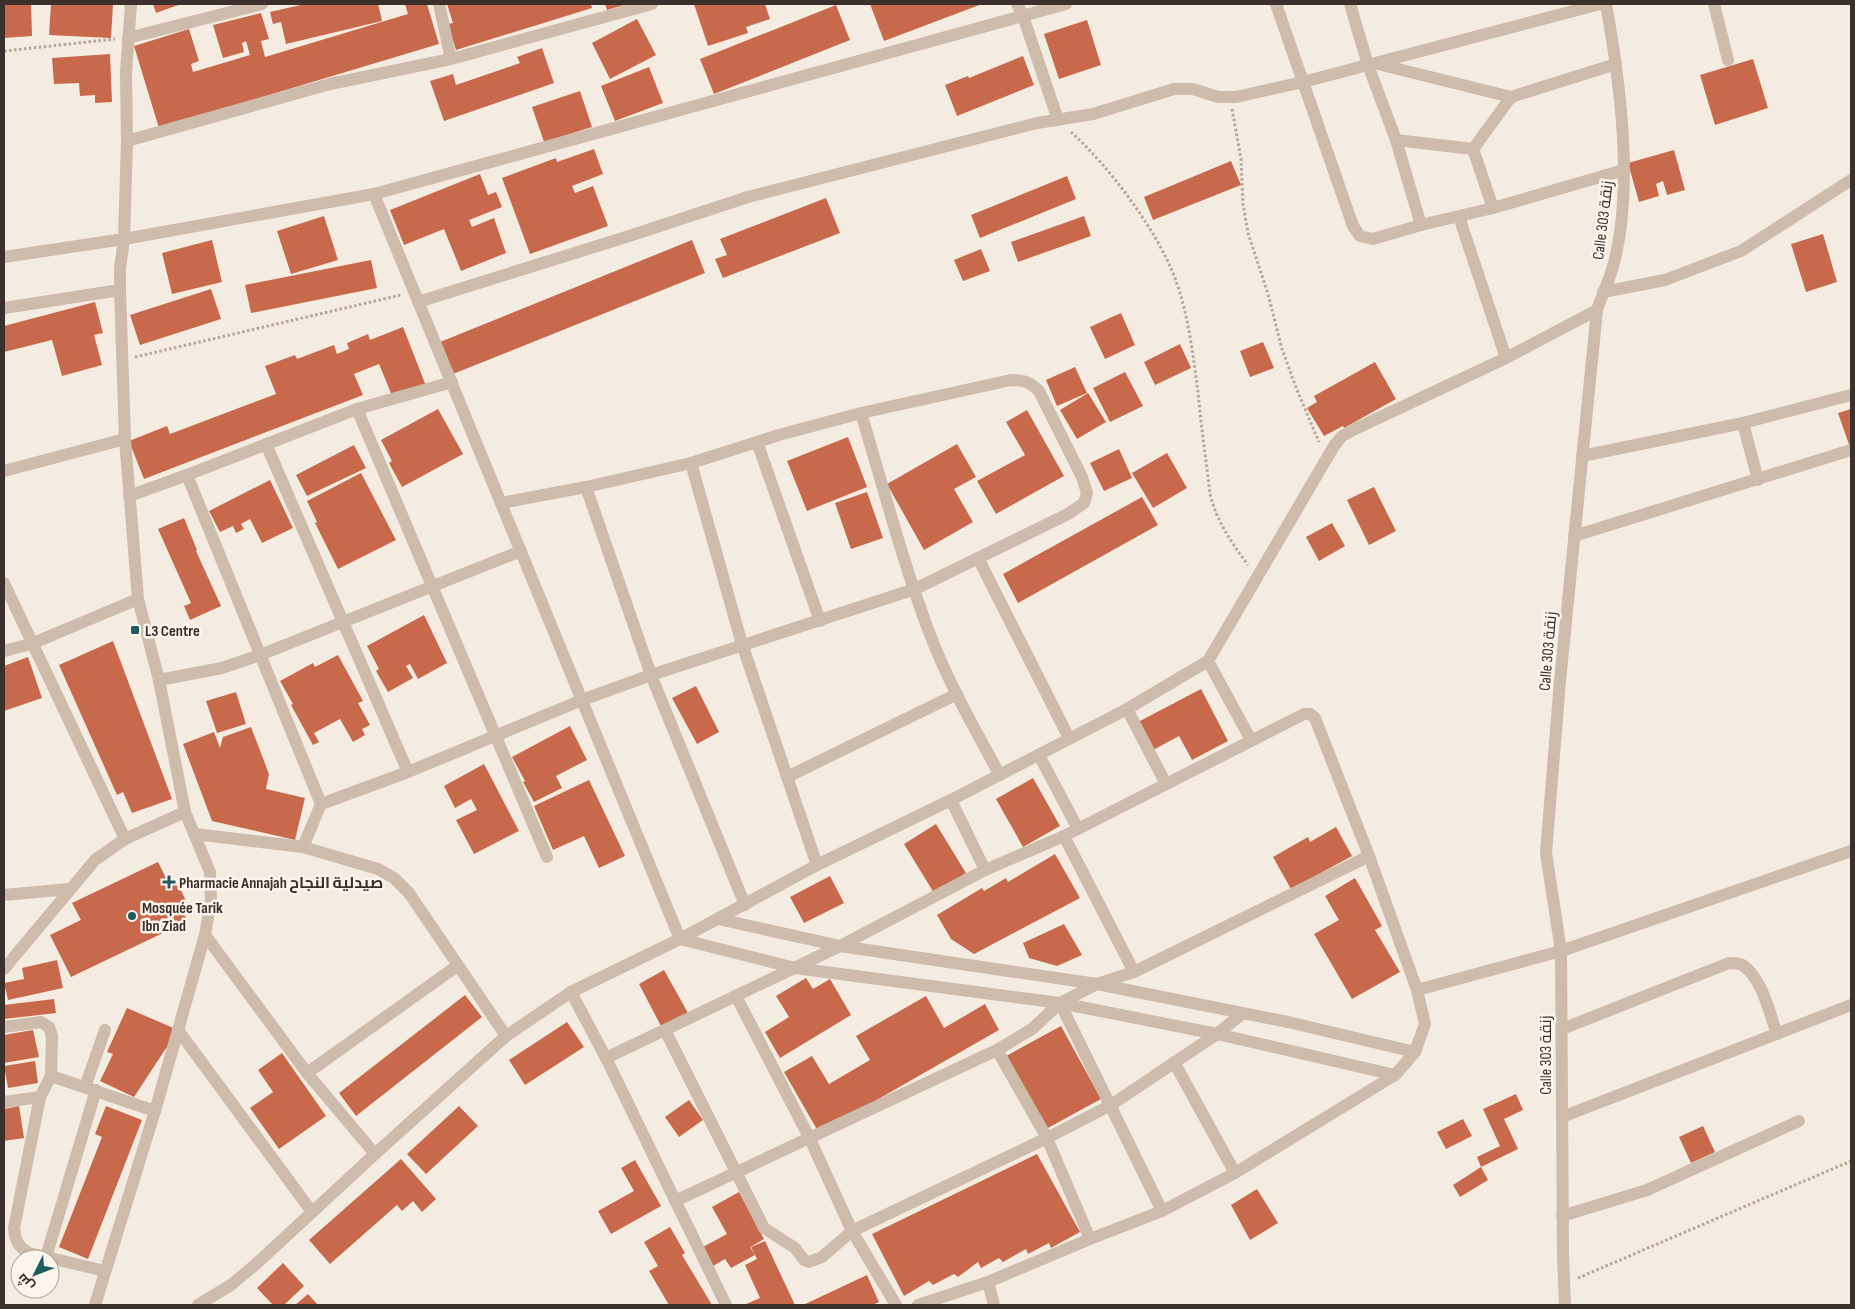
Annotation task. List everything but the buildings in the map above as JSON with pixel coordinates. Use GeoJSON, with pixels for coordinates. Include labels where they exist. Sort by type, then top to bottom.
{"type":"FeatureCollection","features":[{"type":"Feature","properties":{"kind":"street"},"geometry":{"type":"LineString","coordinates":[[95,1305],[155,1111],[205,935],[211,900],[210,872],[185,812],[159,680],[138,599],[125,440],[120,290],[120,268],[124,239],[127,141],[126,72],[131,4]]}},
{"type":"Feature","properties":{"kind":"street"},"geometry":{"type":"LineString","coordinates":[[128,38],[262,4]]}},
{"type":"Feature","properties":{"kind":"street"},"geometry":{"type":"LineString","coordinates":[[439,4],[451,59]]}},
{"type":"Feature","properties":{"kind":"street"},"geometry":{"type":"LineString","coordinates":[[127,141],[330,84],[451,59],[652,4]]}},
{"type":"Feature","properties":{"kind":"street"},"geometry":{"type":"LineString","coordinates":[[1017,4],[1023,16],[1058,120]]}},
{"type":"Feature","properties":{"kind":"street"},"geometry":{"type":"LineString","coordinates":[[4,257],[124,239],[374,194],[1066,4]]}},
{"type":"Feature","properties":{"kind":"street"},"geometry":{"type":"LineString","coordinates":[[1276,4],[1356,232],[1365,238],[1373,239],[1421,225],[1459,217],[1624,170]]}},
{"type":"Feature","properties":{"kind":"street"},"geometry":{"type":"LineString","coordinates":[[1350,4],[1396,140],[1421,225]]}},
{"type":"Feature","properties":{"kind":"street"},"geometry":{"type":"LineString","coordinates":[[416,297],[626,237],[748,197],[1027,126],[1093,114],[1174,89],[1193,89],[1218,97],[1230,97],[1303,82],[1600,4]]}},
{"type":"Feature","properties":{"kind":"street","name":"Calle 303 زنقة"},"geometry":{"type":"LineString","coordinates":[[1565,1305],[1562,1216],[1561,951],[1546,853],[1574,536],[1597,310],[1614,264],[1619,240],[1624,170],[1616,64],[1606,4]]}},
{"type":"Feature","properties":{"kind":"street"},"geometry":{"type":"LineString","coordinates":[[1714,4],[1728,60]]}},
{"type":"Feature","properties":{"kind":"street"},"geometry":{"type":"LineString","coordinates":[[1371,64],[1511,97],[1616,64]]}},
{"type":"Feature","properties":{"kind":"street"},"geometry":{"type":"LineString","coordinates":[[1473,149],[1511,97]]}},
{"type":"Feature","properties":{"kind":"street"},"geometry":{"type":"LineString","coordinates":[[1396,140],[1473,149]]}},
{"type":"Feature","properties":{"kind":"street"},"geometry":{"type":"LineString","coordinates":[[1473,149],[1493,208]]}},
{"type":"Feature","properties":{"kind":"street"},"geometry":{"type":"LineString","coordinates":[[1604,292],[1665,280],[1727,257],[1740,251],[1851,180]]}},
{"type":"Feature","properties":{"kind":"street"},"geometry":{"type":"LineString","coordinates":[[374,194],[680,939]]}},
{"type":"Feature","properties":{"kind":"street"},"geometry":{"type":"LineString","coordinates":[[1459,217],[1506,358]]}},
{"type":"Feature","properties":{"kind":"street"},"geometry":{"type":"LineString","coordinates":[[4,308],[120,290]]}},
{"type":"Feature","properties":{"kind":"street"},"geometry":{"type":"LineString","coordinates":[[198,1305],[237,1280],[506,1036],[571,992],[680,939],[817,865],[951,800],[1127,710],[1208,661],[1336,443],[1350,431],[1506,358],[1597,310]]}},
{"type":"Feature","properties":{"kind":"street"},"geometry":{"type":"LineString","coordinates":[[321,804],[408,772],[582,700],[651,674],[915,589],[1068,514],[1084,503],[1087,493],[1082,477],[1039,391],[1030,382],[1011,380],[861,413],[691,462],[586,486],[501,502]]}},
{"type":"Feature","properties":{"kind":"street"},"geometry":{"type":"LineString","coordinates":[[130,496],[357,410],[452,382]]}},
{"type":"Feature","properties":{"kind":"street"},"geometry":{"type":"LineString","coordinates":[[1582,456],[1743,423],[1851,395]]}},
{"type":"Feature","properties":{"kind":"street"},"geometry":{"type":"LineString","coordinates":[[357,410],[547,857]]}},
{"type":"Feature","properties":{"kind":"street"},"geometry":{"type":"LineString","coordinates":[[861,413],[930,633],[957,694],[1000,775]]}},
{"type":"Feature","properties":{"kind":"street"},"geometry":{"type":"LineString","coordinates":[[1743,423],[1758,480]]}},
{"type":"Feature","properties":{"kind":"street"},"geometry":{"type":"LineString","coordinates":[[4,471],[125,440]]}},
{"type":"Feature","properties":{"kind":"street"},"geometry":{"type":"LineString","coordinates":[[757,442],[820,621]]}},
{"type":"Feature","properties":{"kind":"street"},"geometry":{"type":"LineString","coordinates":[[266,444],[408,772]]}},
{"type":"Feature","properties":{"kind":"street"},"geometry":{"type":"LineString","coordinates":[[1574,536],[1851,450]]}},
{"type":"Feature","properties":{"kind":"street"},"geometry":{"type":"LineString","coordinates":[[691,462],[742,644],[817,865]]}},
{"type":"Feature","properties":{"kind":"street"},"geometry":{"type":"LineString","coordinates":[[187,475],[321,804],[303,847]]}},
{"type":"Feature","properties":{"kind":"street"},"geometry":{"type":"LineString","coordinates":[[586,486],[651,674],[745,905]]}},
{"type":"Feature","properties":{"kind":"street"},"geometry":{"type":"LineString","coordinates":[[159,680],[222,668],[260,655],[520,551]]}},
{"type":"Feature","properties":{"kind":"street"},"geometry":{"type":"LineString","coordinates":[[978,558],[1069,738]]}},
{"type":"Feature","properties":{"kind":"street"},"geometry":{"type":"LineString","coordinates":[[4,584],[125,839]]}},
{"type":"Feature","properties":{"kind":"street"},"geometry":{"type":"LineString","coordinates":[[4,651],[31,644],[138,599]]}},
{"type":"Feature","properties":{"kind":"street"},"geometry":{"type":"LineString","coordinates":[[1208,661],[1252,740]]}},
{"type":"Feature","properties":{"kind":"street"},"geometry":{"type":"LineString","coordinates":[[787,777],[957,694]]}},
{"type":"Feature","properties":{"kind":"street"},"geometry":{"type":"LineString","coordinates":[[1127,710],[1166,784]]}},
{"type":"Feature","properties":{"kind":"street"},"geometry":{"type":"LineString","coordinates":[[606,1058],[840,946],[985,870],[1064,836],[1304,714],[1310,714],[1315,718],[1417,990],[1425,1024],[1415,1052],[1395,1074],[1235,1173],[1162,1211],[988,1282],[918,1305]]}},
{"type":"Feature","properties":{"kind":"street"},"geometry":{"type":"LineString","coordinates":[[1039,755],[1078,829]]}},
{"type":"Feature","properties":{"kind":"street"},"geometry":{"type":"LineString","coordinates":[[951,800],[985,870]]}},
{"type":"Feature","properties":{"kind":"street"},"geometry":{"type":"LineString","coordinates":[[6,963],[95,860],[125,839],[185,812]]}},
{"type":"Feature","properties":{"kind":"street"},"geometry":{"type":"LineString","coordinates":[[195,834],[303,847],[378,869],[394,878],[409,893],[456,966],[506,1036]]}},
{"type":"Feature","properties":{"kind":"street"},"geometry":{"type":"LineString","coordinates":[[1064,836],[1134,972]]}},
{"type":"Feature","properties":{"kind":"street"},"geometry":{"type":"LineString","coordinates":[[1417,990],[1561,951],[1851,851]]}},
{"type":"Feature","properties":{"kind":"street"},"geometry":{"type":"LineString","coordinates":[[675,1201],[997,1050],[1032,1029],[1060,1004],[1097,984],[1134,972],[1368,856]]}},
{"type":"Feature","properties":{"kind":"street"},"geometry":{"type":"LineString","coordinates":[[4,895],[69,889]]}},
{"type":"Feature","properties":{"kind":"street"},"geometry":{"type":"LineString","coordinates":[[718,919],[840,946],[1097,984],[1243,1013],[1415,1052]]}},
{"type":"Feature","properties":{"kind":"street"},"geometry":{"type":"LineString","coordinates":[[205,935],[308,1073],[375,1154]]}},
{"type":"Feature","properties":{"kind":"street"},"geometry":{"type":"LineString","coordinates":[[680,939],[795,968],[1060,1004],[1217,1034],[1395,1074]]}},
{"type":"Feature","properties":{"kind":"street"},"geometry":{"type":"LineString","coordinates":[[1562,1029],[1729,963],[1744,966],[1755,979],[1777,1034]]}},
{"type":"Feature","properties":{"kind":"street"},"geometry":{"type":"LineString","coordinates":[[308,1073],[456,966]]}},
{"type":"Feature","properties":{"kind":"street"},"geometry":{"type":"LineString","coordinates":[[571,992],[606,1058],[726,1305]]}},
{"type":"Feature","properties":{"kind":"street"},"geometry":{"type":"LineString","coordinates":[[736,996],[810,1139],[852,1231],[896,1305]]}},
{"type":"Feature","properties":{"kind":"street"},"geometry":{"type":"LineString","coordinates":[[1060,1004],[1162,1211]]}},
{"type":"Feature","properties":{"kind":"street"},"geometry":{"type":"LineString","coordinates":[[1562,1117],[1851,1005]]}},
{"type":"Feature","properties":{"kind":"street"},"geometry":{"type":"LineString","coordinates":[[665,1030],[764,1228],[795,1248],[804,1260],[809,1262],[816,1260],[852,1231],[1047,1138],[1111,1105],[1217,1034],[1243,1013]]}},
{"type":"Feature","properties":{"kind":"street"},"geometry":{"type":"LineString","coordinates":[[4,1027],[36,1021],[49,1027],[52,1036],[50,1076],[40,1097],[14,1228],[15,1238],[23,1249]]}},
{"type":"Feature","properties":{"kind":"street"},"geometry":{"type":"LineString","coordinates":[[48,1249],[105,1030]]}},
{"type":"Feature","properties":{"kind":"street"},"geometry":{"type":"LineString","coordinates":[[178,1030],[312,1212]]}},
{"type":"Feature","properties":{"kind":"street"},"geometry":{"type":"LineString","coordinates":[[997,1050],[1047,1138],[1090,1239]]}},
{"type":"Feature","properties":{"kind":"street"},"geometry":{"type":"LineString","coordinates":[[1174,1062],[1235,1173]]}},
{"type":"Feature","properties":{"kind":"street"},"geometry":{"type":"LineString","coordinates":[[50,1076],[155,1111]]}},
{"type":"Feature","properties":{"kind":"street"},"geometry":{"type":"LineString","coordinates":[[4,1102],[40,1097]]}},
{"type":"Feature","properties":{"kind":"street"},"geometry":{"type":"LineString","coordinates":[[1562,1216],[1647,1190],[1799,1121]]}},
{"type":"Feature","properties":{"kind":"street"},"geometry":{"type":"LineString","coordinates":[[60,1260],[105,1271]]}},
{"type":"Feature","properties":{"kind":"street"},"geometry":{"type":"LineString","coordinates":[[988,1282],[994,1305]]}},
{"type":"Feature","properties":{"kind":"path"},"geometry":{"type":"LineString","coordinates":[[4,51],[128,38]]}},
{"type":"Feature","properties":{"kind":"path"},"geometry":{"type":"LineString","coordinates":[[1230,97],[1241,159],[1243,204],[1248,233],[1268,294],[1282,349],[1326,459]]}},
{"type":"Feature","properties":{"kind":"path"},"geometry":{"type":"LineString","coordinates":[[1058,120],[1115,180],[1162,248],[1169,263],[1178,285],[1192,344],[1210,494],[1214,512],[1229,540],[1257,577]]}},
{"type":"Feature","properties":{"kind":"path"},"geometry":{"type":"LineString","coordinates":[[121,360],[416,297]]}},
{"type":"Feature","properties":{"kind":"path"},"geometry":{"type":"LineString","coordinates":[[1564,1284],[1851,1161]]}},
{"type":"Feature","properties":{"kind":"place","name":"L3 Centre"},"geometry":{"type":"Point","coordinates":[135,630]}},
{"type":"Feature","properties":{"kind":"place","name":"Pharmacie Annajah صيدلية النجاح"},"geometry":{"type":"Point","coordinates":[169,882]}},
{"type":"Feature","properties":{"kind":"place","name":"Mosquée Tarik Ibn Ziad"},"geometry":{"type":"Point","coordinates":[132,916]}}]}
